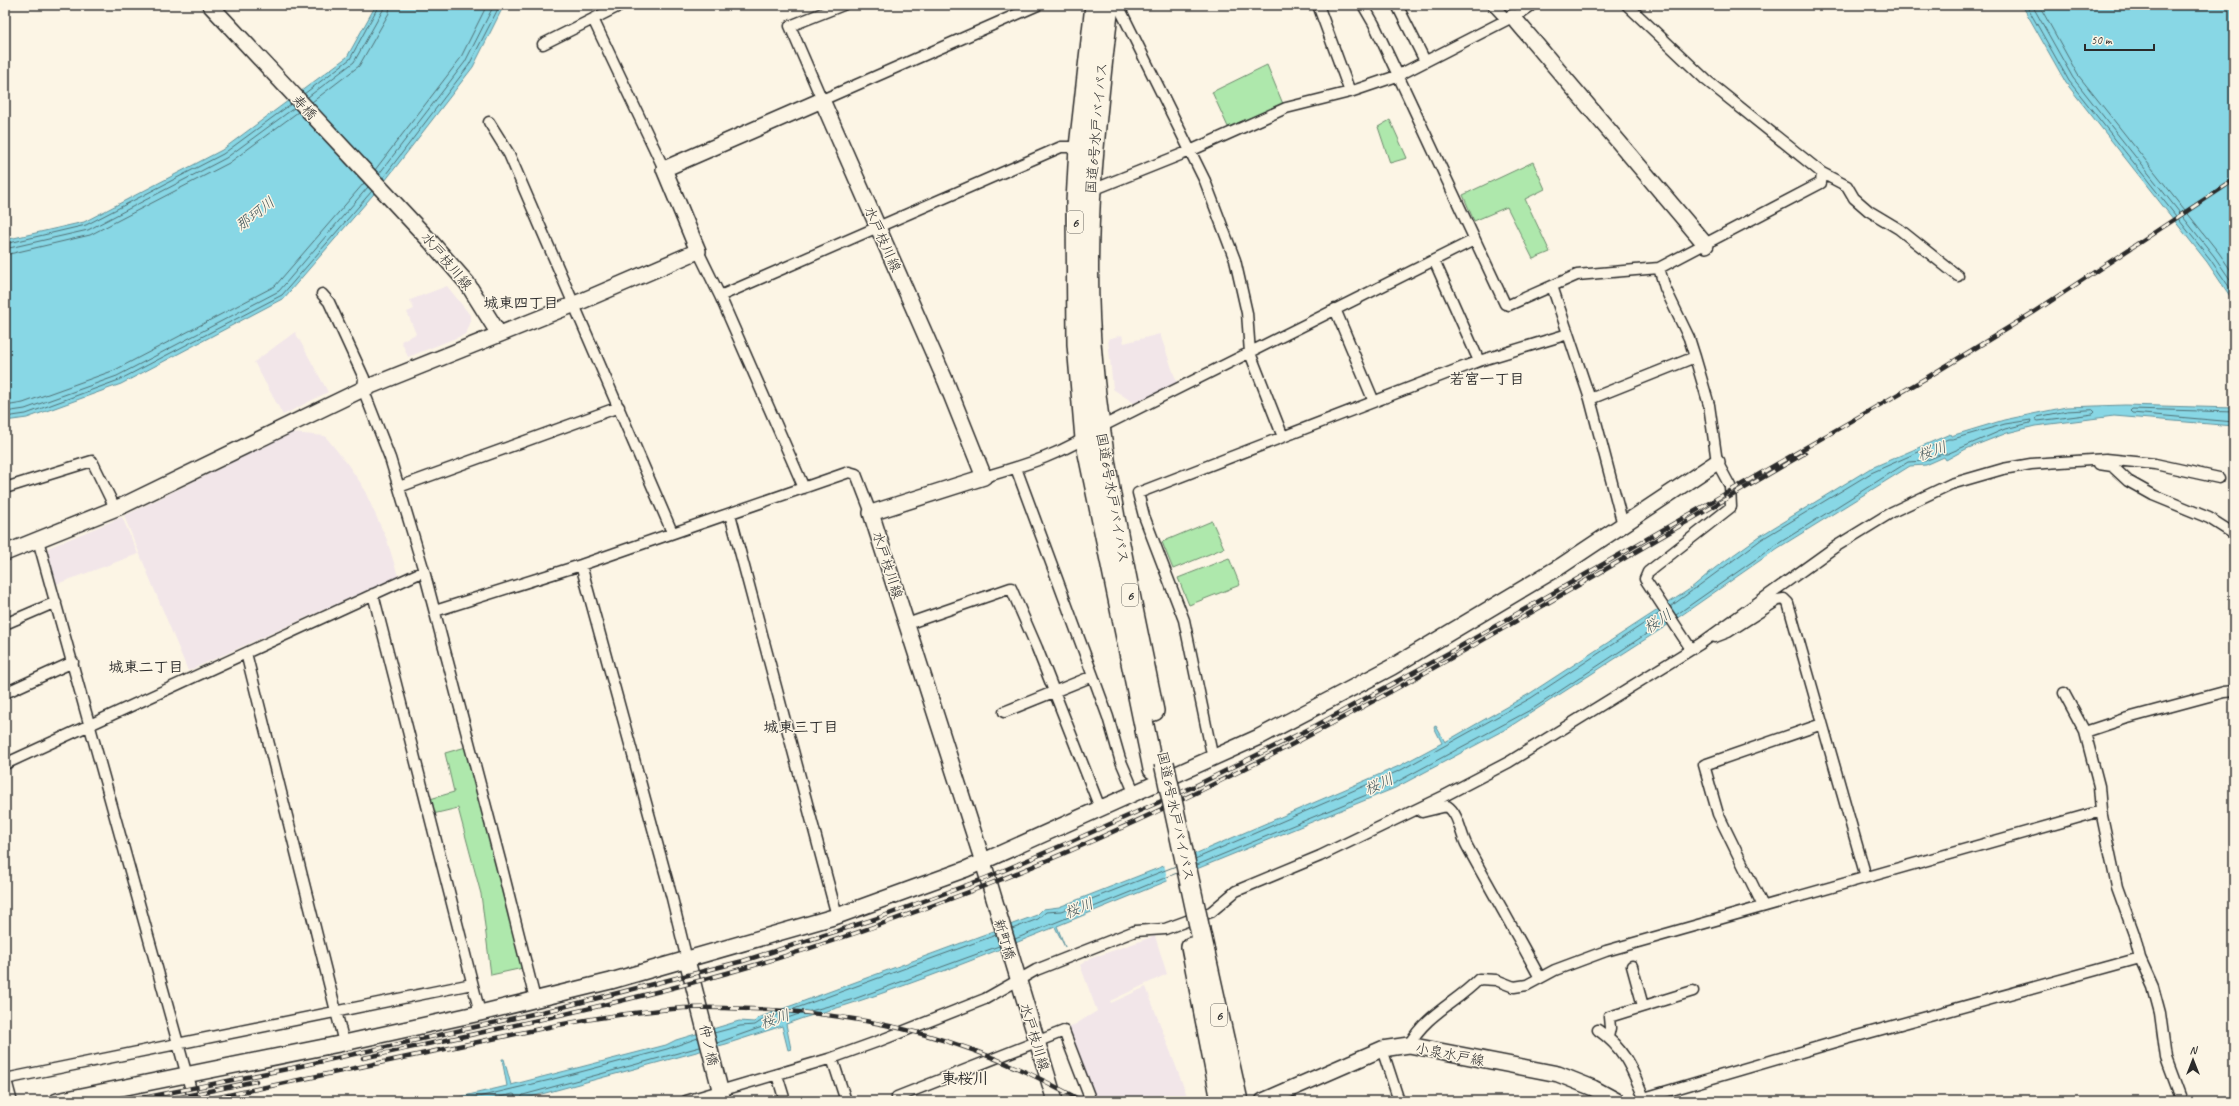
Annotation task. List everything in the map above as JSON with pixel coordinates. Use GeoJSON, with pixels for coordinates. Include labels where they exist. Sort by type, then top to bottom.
{"type":"FeatureCollection","features":[{"type":"Feature","properties":{"kind":"highway","name":"国道6号水戸バイパス"},"geometry":{"type":"LineString","coordinates":[[1095,5],[1079,147],[1076,202],[1075,299],[1085,439],[1194,932],[1238,1101]]}},
{"type":"Feature","properties":{"kind":"highway","name":"国道6号水戸バイパス"},"geometry":{"type":"LineString","coordinates":[[1109,5],[1090,191],[1090,322],[1093,365],[1111,498],[1158,766]]}},
{"type":"Feature","properties":{"kind":"highway","name":"国道6号水戸バイパス"},"geometry":{"type":"LineString","coordinates":[[1194,932],[1221,1101]]}},
{"type":"Feature","properties":{"kind":"street","name":"寿橋"},"geometry":{"type":"LineString","coordinates":[[210,5],[401,210]]}},
{"type":"Feature","properties":{"kind":"street"},"geometry":{"type":"LineString","coordinates":[[542,44],[621,5]]}},
{"type":"Feature","properties":{"kind":"street"},"geometry":{"type":"LineString","coordinates":[[822,100],[790,26],[843,5]]}},
{"type":"Feature","properties":{"kind":"street"},"geometry":{"type":"LineString","coordinates":[[664,169],[1038,5]]}},
{"type":"Feature","properties":{"kind":"street"},"geometry":{"type":"LineString","coordinates":[[1118,5],[1205,181],[1235,260],[1244,297],[1250,353],[1283,437]]}},
{"type":"Feature","properties":{"kind":"street"},"geometry":{"type":"LineString","coordinates":[[1318,5],[1350,92]]}},
{"type":"Feature","properties":{"kind":"street"},"geometry":{"type":"LineString","coordinates":[[1363,5],[1374,24],[1397,76],[1505,304],[1509,305],[1577,275],[1659,268],[1706,245],[1821,183],[1822,173]]}},
{"type":"Feature","properties":{"kind":"street"},"geometry":{"type":"LineString","coordinates":[[1397,5],[1425,61]]}},
{"type":"Feature","properties":{"kind":"street"},"geometry":{"type":"LineString","coordinates":[[1493,5],[1509,18],[1706,245]]}},
{"type":"Feature","properties":{"kind":"street"},"geometry":{"type":"LineString","coordinates":[[1090,191],[1190,151],[1286,108],[1350,92],[1397,76],[1532,5]]}},
{"type":"Feature","properties":{"kind":"street"},"geometry":{"type":"LineString","coordinates":[[1627,5],[1706,80],[1822,173],[1847,186],[1854,198],[1869,211],[1899,229],[1958,276]]}},
{"type":"Feature","properties":{"kind":"street"},"geometry":{"type":"LineString","coordinates":[[594,19],[664,169],[698,251],[720,296],[804,488]]}},
{"type":"Feature","properties":{"kind":"street","name":"水戸枝川線"},"geometry":{"type":"LineString","coordinates":[[822,100],[878,227],[984,477],[871,514],[983,862],[995,906]]}},
{"type":"Feature","properties":{"kind":"street"},"geometry":{"type":"LineString","coordinates":[[489,122],[509,154],[575,304],[672,532]]}},
{"type":"Feature","properties":{"kind":"street"},"geometry":{"type":"LineString","coordinates":[[720,296],[1061,147],[1079,147]]}},
{"type":"Feature","properties":{"kind":"street","name":"水戸枝川線"},"geometry":{"type":"LineString","coordinates":[[401,210],[467,283],[499,334]]}},
{"type":"Feature","properties":{"kind":"street"},"geometry":{"type":"LineString","coordinates":[[984,477],[1016,468],[1055,454],[1085,439],[1101,427],[1474,240]]}},
{"type":"Feature","properties":{"kind":"street"},"geometry":{"type":"LineString","coordinates":[[5,553],[115,508],[236,452],[363,389],[575,304],[698,251]]}},
{"type":"Feature","properties":{"kind":"street"},"geometry":{"type":"LineString","coordinates":[[1434,260],[1479,360]]}},
{"type":"Feature","properties":{"kind":"street"},"geometry":{"type":"LineString","coordinates":[[1659,268],[1665,288],[1689,338],[1695,357],[1709,405],[1717,462],[1730,486],[1732,507],[1648,572],[1645,579],[1692,646]]}},
{"type":"Feature","properties":{"kind":"street"},"geometry":{"type":"LineString","coordinates":[[1552,286],[1590,399],[1623,525]]}},
{"type":"Feature","properties":{"kind":"street"},"geometry":{"type":"LineString","coordinates":[[322,294],[329,302],[364,378],[363,389],[399,487],[435,610],[535,999]]}},
{"type":"Feature","properties":{"kind":"street"},"geometry":{"type":"LineString","coordinates":[[1335,309],[1372,397]]}},
{"type":"Feature","properties":{"kind":"street"},"geometry":{"type":"LineString","coordinates":[[1213,759],[1184,620],[1144,516],[1138,492],[1479,360],[1568,334]]}},
{"type":"Feature","properties":{"kind":"street"},"geometry":{"type":"LineString","coordinates":[[1590,399],[1695,357]]}},
{"type":"Feature","properties":{"kind":"street"},"geometry":{"type":"LineString","coordinates":[[399,487],[619,407]]}},
{"type":"Feature","properties":{"kind":"street"},"geometry":{"type":"LineString","coordinates":[[686,1101],[720,1089],[777,1075],[832,1058],[985,999],[1016,976],[1036,970],[1135,931],[1165,929],[1211,912],[1236,891],[1320,856],[1408,814],[1509,762],[1692,646],[1835,547],[1887,515],[1951,484],[2003,469],[2050,461],[2106,459],[2139,462],[2186,470],[2219,478]]}},
{"type":"Feature","properties":{"kind":"street"},"geometry":{"type":"LineString","coordinates":[[2079,460],[2112,466],[2128,481],[2152,495],[2209,518],[2234,534]]}},
{"type":"Feature","properties":{"kind":"street"},"geometry":{"type":"LineString","coordinates":[[5,488],[92,461],[115,508]]}},
{"type":"Feature","properties":{"kind":"street"},"geometry":{"type":"LineString","coordinates":[[57,1101],[344,1043],[480,1013],[687,960],[893,898],[983,862],[1134,792],[1213,759],[1259,737],[1392,668],[1562,566],[1717,462]]}},
{"type":"Feature","properties":{"kind":"street"},"geometry":{"type":"LineString","coordinates":[[1016,468],[1093,676],[1120,759],[1134,792]]}},
{"type":"Feature","properties":{"kind":"street"},"geometry":{"type":"LineString","coordinates":[[435,610],[581,565],[672,532],[730,514],[849,472],[856,474],[871,514]]}},
{"type":"Feature","properties":{"kind":"street"},"geometry":{"type":"LineString","coordinates":[[730,514],[837,916]]}},
{"type":"Feature","properties":{"kind":"street"},"geometry":{"type":"LineString","coordinates":[[38,540],[194,1101]]}},
{"type":"Feature","properties":{"kind":"street"},"geometry":{"type":"LineString","coordinates":[[581,565],[672,898],[687,960]]}},
{"type":"Feature","properties":{"kind":"street"},"geometry":{"type":"LineString","coordinates":[[5,764],[424,571]]}},
{"type":"Feature","properties":{"kind":"street"},"geometry":{"type":"LineString","coordinates":[[907,624],[1011,588],[1055,691],[1100,808]]}},
{"type":"Feature","properties":{"kind":"street"},"geometry":{"type":"LineString","coordinates":[[373,594],[480,1013]]}},
{"type":"Feature","properties":{"kind":"street"},"geometry":{"type":"LineString","coordinates":[[1692,646],[1728,632],[1778,600],[1784,599],[1788,603],[1866,877]]}},
{"type":"Feature","properties":{"kind":"street"},"geometry":{"type":"LineString","coordinates":[[5,624],[56,602]]}},
{"type":"Feature","properties":{"kind":"street"},"geometry":{"type":"LineString","coordinates":[[246,653],[344,1043]]}},
{"type":"Feature","properties":{"kind":"street"},"geometry":{"type":"LineString","coordinates":[[5,693],[73,662]]}},
{"type":"Feature","properties":{"kind":"street"},"geometry":{"type":"LineString","coordinates":[[1004,712],[1093,676]]}},
{"type":"Feature","properties":{"kind":"street"},"geometry":{"type":"LineString","coordinates":[[2085,732],[2124,719],[2224,692],[2234,691]]}},
{"type":"Feature","properties":{"kind":"street"},"geometry":{"type":"LineString","coordinates":[[2064,693],[2085,732],[2099,786],[2101,811],[2117,887],[2134,934],[2140,958],[2153,987],[2160,1013],[2166,1058],[2182,1101]]}},
{"type":"Feature","properties":{"kind":"street"},"geometry":{"type":"LineString","coordinates":[[1763,906],[1718,814],[1704,764],[1822,724]]}},
{"type":"Feature","properties":{"kind":"street"},"geometry":{"type":"LineString","coordinates":[[1408,814],[1415,814],[1447,806],[1452,810],[1466,844],[1484,874],[1540,978]]}},
{"type":"Feature","properties":{"kind":"street"},"geometry":{"type":"LineString","coordinates":[[1409,1045],[1416,1032],[1438,1011],[1470,988],[1479,979],[1496,980],[1514,987],[1527,985],[1540,978],[1606,951],[2101,811]]}},
{"type":"Feature","properties":{"kind":"street","name":"新町橋"},"geometry":{"type":"LineString","coordinates":[[995,906],[1016,976]]}},
{"type":"Feature","properties":{"kind":"street"},"geometry":{"type":"LineString","coordinates":[[1598,1030],[1608,1037],[1624,1054],[1643,1099],[1846,1039],[2140,958]]}},
{"type":"Feature","properties":{"kind":"street","name":"仲ノ橋"},"geometry":{"type":"LineString","coordinates":[[687,960],[720,1089]]}},
{"type":"Feature","properties":{"kind":"street"},"geometry":{"type":"LineString","coordinates":[[1632,966],[1643,1006]]}},
{"type":"Feature","properties":{"kind":"street","name":"水戸枝川線"},"geometry":{"type":"LineString","coordinates":[[1016,976],[1055,1101]]}},
{"type":"Feature","properties":{"kind":"street"},"geometry":{"type":"LineString","coordinates":[[5,1079],[472,984]]}},
{"type":"Feature","properties":{"kind":"street"},"geometry":{"type":"LineString","coordinates":[[1608,1037],[1610,1028],[1609,1017],[1693,991]]}},
{"type":"Feature","properties":{"kind":"street"},"geometry":{"type":"LineString","coordinates":[[898,1101],[896,1097],[1064,1031],[1091,1101]]}},
{"type":"Feature","properties":{"kind":"street","name":"小泉水戸線"},"geometry":{"type":"LineString","coordinates":[[1263,1101],[1382,1049],[1409,1045],[1558,1074],[1593,1088],[1617,1101]]}},
{"type":"Feature","properties":{"kind":"street"},"geometry":{"type":"LineString","coordinates":[[1382,1049],[1398,1101]]}},
{"type":"Feature","properties":{"kind":"street"},"geometry":{"type":"LineString","coordinates":[[832,1058],[846,1101]]}},
{"type":"Feature","properties":{"kind":"street"},"geometry":{"type":"LineString","coordinates":[[777,1075],[785,1101]]}},
{"type":"Feature","properties":{"kind":"street"},"geometry":{"type":"LineString","coordinates":[[5,1086],[9,1101]]}},
{"type":"Feature","properties":{"kind":"shaded area"},"geometry":{"type":"Polygon","coordinates":[[[447,286],[470,315],[471,321],[466,334],[408,357],[401,341],[416,334],[407,312],[414,309],[410,300],[447,286]]]}},
{"type":"Feature","properties":{"kind":"shaded area"},"geometry":{"type":"Polygon","coordinates":[[[295,332],[328,392],[283,415],[254,362],[295,332]]]}},
{"type":"Feature","properties":{"kind":"shaded area"},"geometry":{"type":"Polygon","coordinates":[[[1160,334],[1177,383],[1134,403],[1113,389],[1108,339],[1122,335],[1124,343],[1160,334]]]}},
{"type":"Feature","properties":{"kind":"shaded area"},"geometry":{"type":"Polygon","coordinates":[[[292,433],[325,436],[346,462],[362,485],[387,540],[398,576],[188,671],[124,516],[292,433]]]}},
{"type":"Feature","properties":{"kind":"shaded area"},"geometry":{"type":"Polygon","coordinates":[[[122,517],[138,554],[57,584],[48,548],[122,517]]]}},
{"type":"Feature","properties":{"kind":"shaded area"},"geometry":{"type":"Polygon","coordinates":[[[1155,936],[1167,974],[1110,1001],[1111,1003],[1146,987],[1189,1101],[1097,1101],[1092,1098],[1066,1030],[1097,1011],[1080,965],[1089,959],[1155,936]]]}},
{"type":"Feature","properties":{"kind":"green space"},"geometry":{"type":"Polygon","coordinates":[[[1267,65],[1283,104],[1228,127],[1212,92],[1267,65]]]}},
{"type":"Feature","properties":{"kind":"green space"},"geometry":{"type":"Polygon","coordinates":[[[1390,120],[1407,158],[1390,163],[1378,127],[1390,120]]]}},
{"type":"Feature","properties":{"kind":"green space"},"geometry":{"type":"Polygon","coordinates":[[[1533,162],[1545,189],[1525,199],[1550,252],[1533,259],[1507,207],[1474,221],[1463,195],[1533,162]]]}},
{"type":"Feature","properties":{"kind":"green space"},"geometry":{"type":"Polygon","coordinates":[[[1212,521],[1224,548],[1173,569],[1162,542],[1212,521]]]}},
{"type":"Feature","properties":{"kind":"green space"},"geometry":{"type":"Polygon","coordinates":[[[1229,558],[1240,585],[1189,605],[1178,578],[1229,558]]]}},
{"type":"Feature","properties":{"kind":"green space"},"geometry":{"type":"Polygon","coordinates":[[[466,747],[523,968],[491,975],[481,894],[458,808],[433,814],[430,799],[454,792],[445,753],[466,747]]]}},
{"type":"Feature","properties":{"kind":"water","name":"那珂川"},"geometry":{"type":"Polygon","coordinates":[[[376,5],[504,5],[473,67],[385,181],[284,298],[121,384],[27,418],[5,421],[5,240],[84,222],[222,150],[347,57],[376,5]]]}},
{"type":"Feature","properties":{"kind":"water"},"geometry":{"type":"Polygon","coordinates":[[[2022,5],[2234,5],[2234,302],[2207,262],[2066,83],[2022,5]]]}},
{"type":"Feature","properties":{"kind":"water","name":"桜川"},"geometry":{"type":"Polygon","coordinates":[[[2125,405],[2234,408],[2234,426],[2114,416],[2035,426],[2007,433],[1966,449],[1946,460],[1944,457],[1926,465],[1910,466],[1778,548],[1666,626],[1506,729],[1395,788],[1057,926],[1065,947],[1055,927],[906,985],[786,1024],[791,1049],[788,1050],[782,1026],[726,1044],[516,1101],[443,1101],[507,1086],[502,1059],[504,1059],[511,1085],[666,1045],[676,1040],[739,1021],[754,1022],[758,1018],[1037,915],[1043,909],[1059,907],[1197,853],[1399,766],[1442,743],[1434,727],[1436,726],[1445,742],[1529,694],[1690,589],[1715,568],[1760,536],[1869,469],[1950,434],[1951,436],[2004,420],[2066,407],[2125,405]]]}},
{"type":"Feature","properties":{"kind":"pier"},"geometry":{"type":"Polygon","coordinates":[[[1193,853],[1197,871],[1168,883],[1164,864],[1193,853]]]}},
{"type":"Feature","properties":{"kind":"railway"},"geometry":{"type":"LineString","coordinates":[[128,1101],[292,1068],[555,1009],[743,961],[878,918],[986,878],[1072,841],[1195,786],[1317,725],[1454,650],[1928,377],[2034,312],[2234,180]]}},
{"type":"Feature","properties":{"kind":"railway"},"geometry":{"type":"LineString","coordinates":[[363,1058],[605,1005],[701,980],[839,939],[987,885],[1094,840],[1199,791],[1302,739],[1505,628],[1805,453]]}},
{"type":"Feature","properties":{"kind":"railway"},"geometry":{"type":"LineString","coordinates":[[200,1101],[558,1025],[605,1017],[684,1008],[796,1012],[881,1024],[922,1034],[1003,1062],[1043,1080],[1082,1101]]}},
{"type":"Feature","properties":{"kind":"railway"},"geometry":{"type":"LineString","coordinates":[[162,1101],[256,1081]]}},
{"type":"Feature","properties":{"kind":"district","name":"城東四丁目"},"geometry":{"type":"Point","coordinates":[521,303]}},
{"type":"Feature","properties":{"kind":"district","name":"若宮一丁目"},"geometry":{"type":"Point","coordinates":[1487,379]}},
{"type":"Feature","properties":{"kind":"district","name":"城東二丁目"},"geometry":{"type":"Point","coordinates":[146,667]}},
{"type":"Feature","properties":{"kind":"district","name":"城東三丁目"},"geometry":{"type":"Point","coordinates":[801,727]}},
{"type":"Feature","properties":{"kind":"district","name":"東桜川"},"geometry":{"type":"Point","coordinates":[965,1078]}}]}
